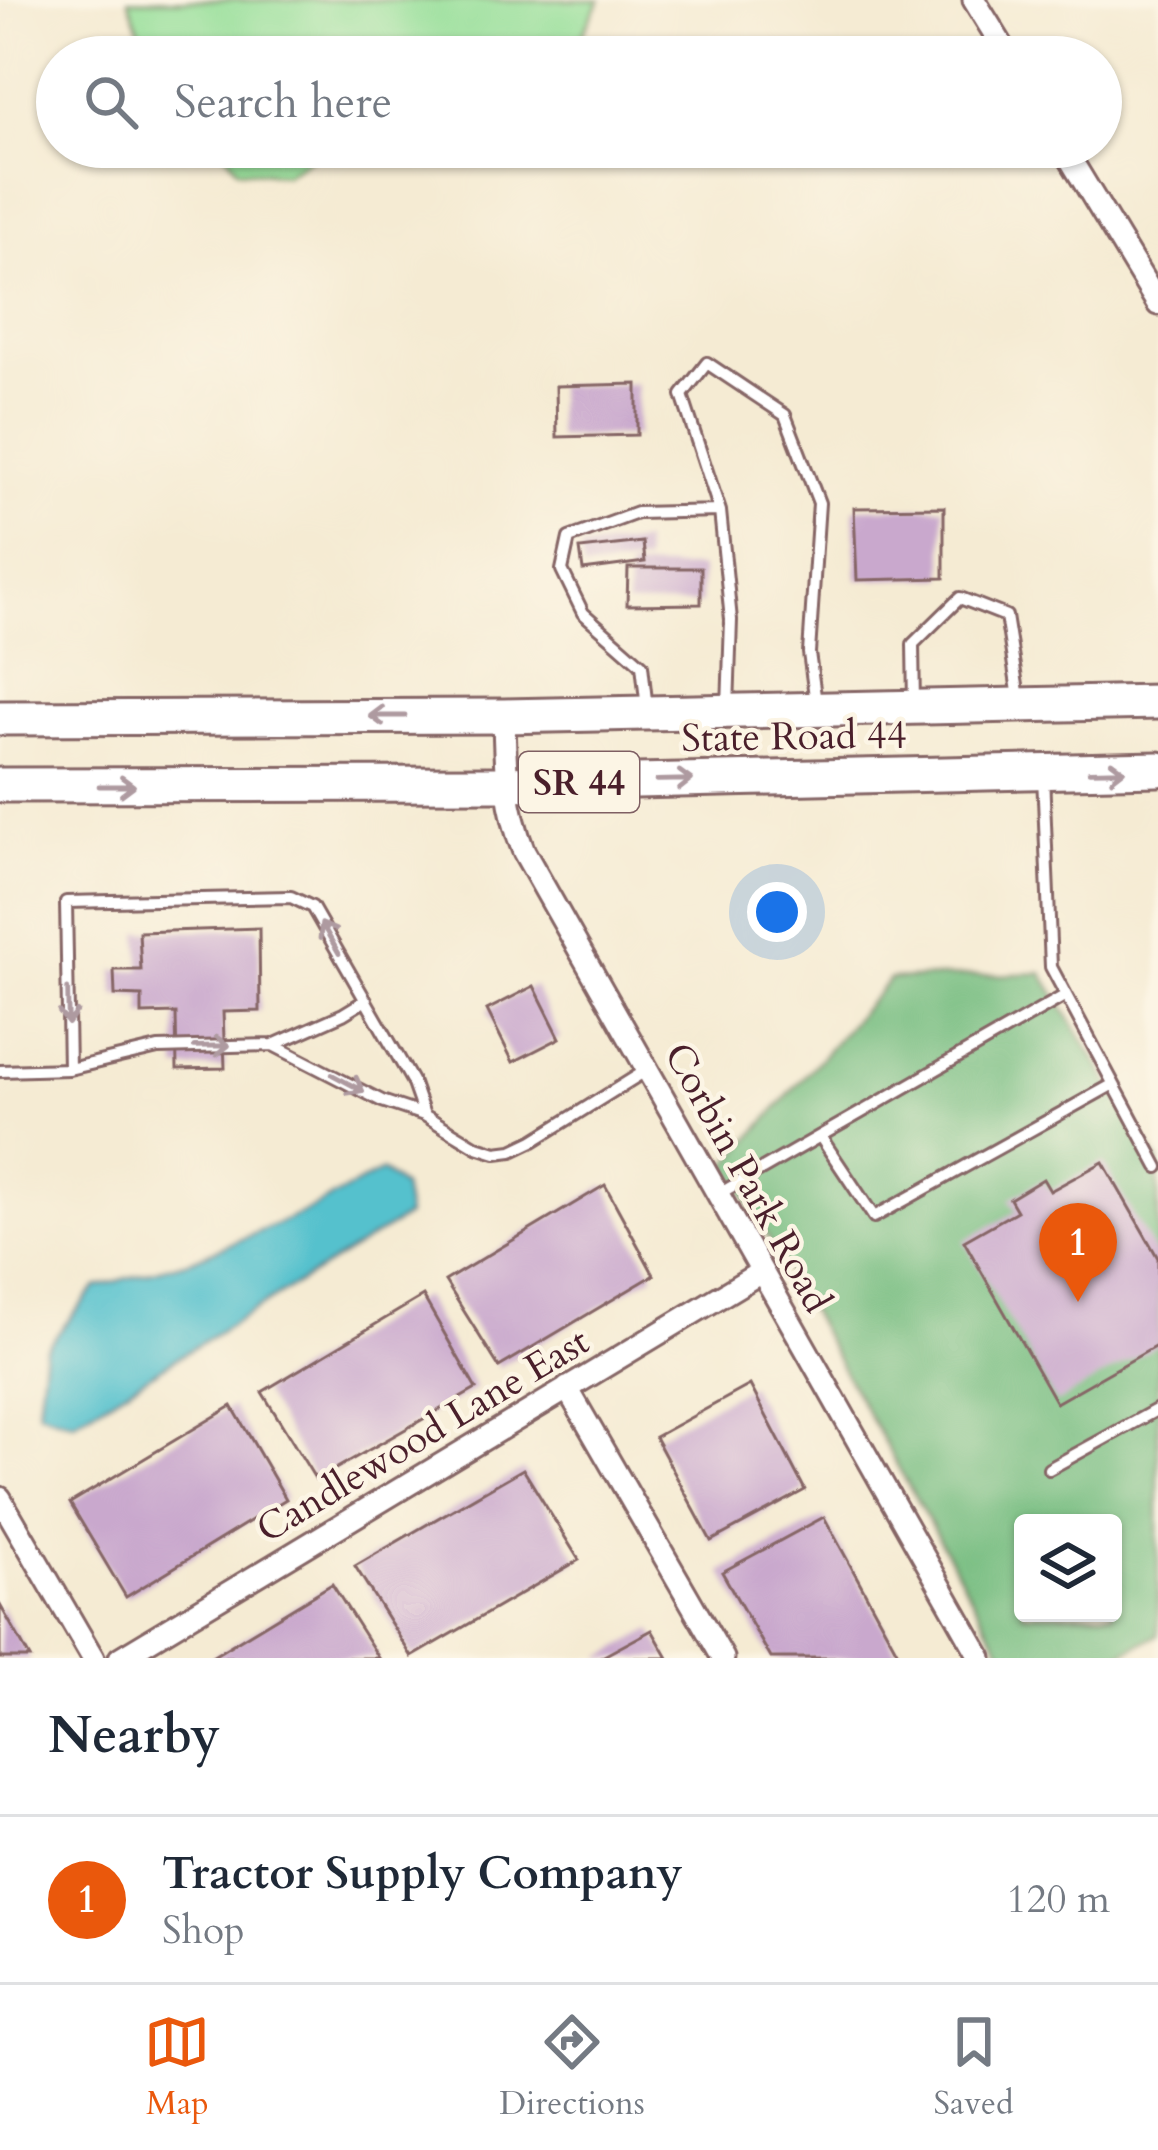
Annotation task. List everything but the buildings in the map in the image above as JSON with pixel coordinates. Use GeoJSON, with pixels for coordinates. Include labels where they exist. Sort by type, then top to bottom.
{"type":"FeatureCollection","features":[{"type":"Feature","properties":{"kind":"main road","name":"State Road 44"},"geometry":{"type":"LineString","coordinates":[[0,718],[504,716],[1158,702]]}},
{"type":"Feature","properties":{"kind":"main road","name":"State Road 44"},"geometry":{"type":"LineString","coordinates":[[0,785],[505,784],[1158,770]]}},
{"type":"Feature","properties":{"kind":"street"},"geometry":{"type":"LineString","coordinates":[[974,0],[996,36]]}},
{"type":"Feature","properties":{"kind":"street"},"geometry":{"type":"LineString","coordinates":[[1076,168],[1158,304]]}},
{"type":"Feature","properties":{"kind":"street","name":"Corbin Park Road"},"geometry":{"type":"LineString","coordinates":[[504,716],[505,784],[512,823],[524,852],[982,1658]]}},
{"type":"Feature","properties":{"kind":"street","name":"Candlewood Lane East"},"geometry":{"type":"LineString","coordinates":[[120,1658],[761,1272]]}},
{"type":"Feature","properties":{"kind":"street"},"geometry":{"type":"LineString","coordinates":[[567,1388],[723,1658]]}},
{"type":"Feature","properties":{"kind":"street"},"geometry":{"type":"LineString","coordinates":[[0,1498],[93,1658]]}},
{"type":"Feature","properties":{"kind":"lane"},"geometry":{"type":"LineString","coordinates":[[728,711],[731,620],[720,511],[682,395],[707,363],[785,415],[819,503],[809,653],[817,709]]}},
{"type":"Feature","properties":{"kind":"lane"},"geometry":{"type":"LineString","coordinates":[[648,712],[642,665],[583,613],[562,570],[569,538],[637,513],[720,511]]}},
{"type":"Feature","properties":{"kind":"lane"},"geometry":{"type":"LineString","coordinates":[[914,707],[913,644],[960,598],[1006,616],[1020,705]]}},
{"type":"Feature","properties":{"kind":"lane"},"geometry":{"type":"LineString","coordinates":[[1043,772],[1051,967],[1158,1167]]}},
{"type":"Feature","properties":{"kind":"lane"},"geometry":{"type":"LineString","coordinates":[[69,1069],[66,902],[266,896],[302,900],[313,907],[412,1081],[424,1115]]}},
{"type":"Feature","properties":{"kind":"lane"},"geometry":{"type":"LineString","coordinates":[[717,1195],[1066,995]]}},
{"type":"Feature","properties":{"kind":"lane"},"geometry":{"type":"LineString","coordinates":[[0,1071],[69,1069],[158,1048],[273,1045],[366,1000]]}},
{"type":"Feature","properties":{"kind":"lane"},"geometry":{"type":"LineString","coordinates":[[273,1045],[496,1154],[533,1141],[647,1070]]}},
{"type":"Feature","properties":{"kind":"lane"},"geometry":{"type":"LineString","coordinates":[[820,1136],[874,1216],[1112,1085]]}},
{"type":"Feature","properties":{"kind":"lane"},"geometry":{"type":"LineString","coordinates":[[1049,1469],[1158,1409]]}},
{"type":"Feature","properties":{"kind":"green space"},"geometry":{"type":"Polygon","coordinates":[[[128,0],[600,0],[580,36],[142,36],[128,0]]]}},
{"type":"Feature","properties":{"kind":"green space"},"geometry":{"type":"Polygon","coordinates":[[[237,168],[296,168],[285,175],[237,168]]]}},
{"type":"Feature","properties":{"kind":"green space"},"geometry":{"type":"Polygon","coordinates":[[[1042,973],[1158,1162],[1158,1635],[1113,1658],[1006,1658],[727,1165],[890,979],[1042,973]]]}},
{"type":"Feature","properties":{"kind":"water"},"geometry":{"type":"Polygon","coordinates":[[[382,1171],[402,1187],[407,1216],[73,1422],[38,1411],[45,1349],[96,1287],[192,1260],[301,1214],[382,1171]]]}},
{"type":"Feature","properties":{"kind":"place","name":"Tractor Supply Company"},"geometry":{"type":"Point","coordinates":[1078,1302]}}]}
